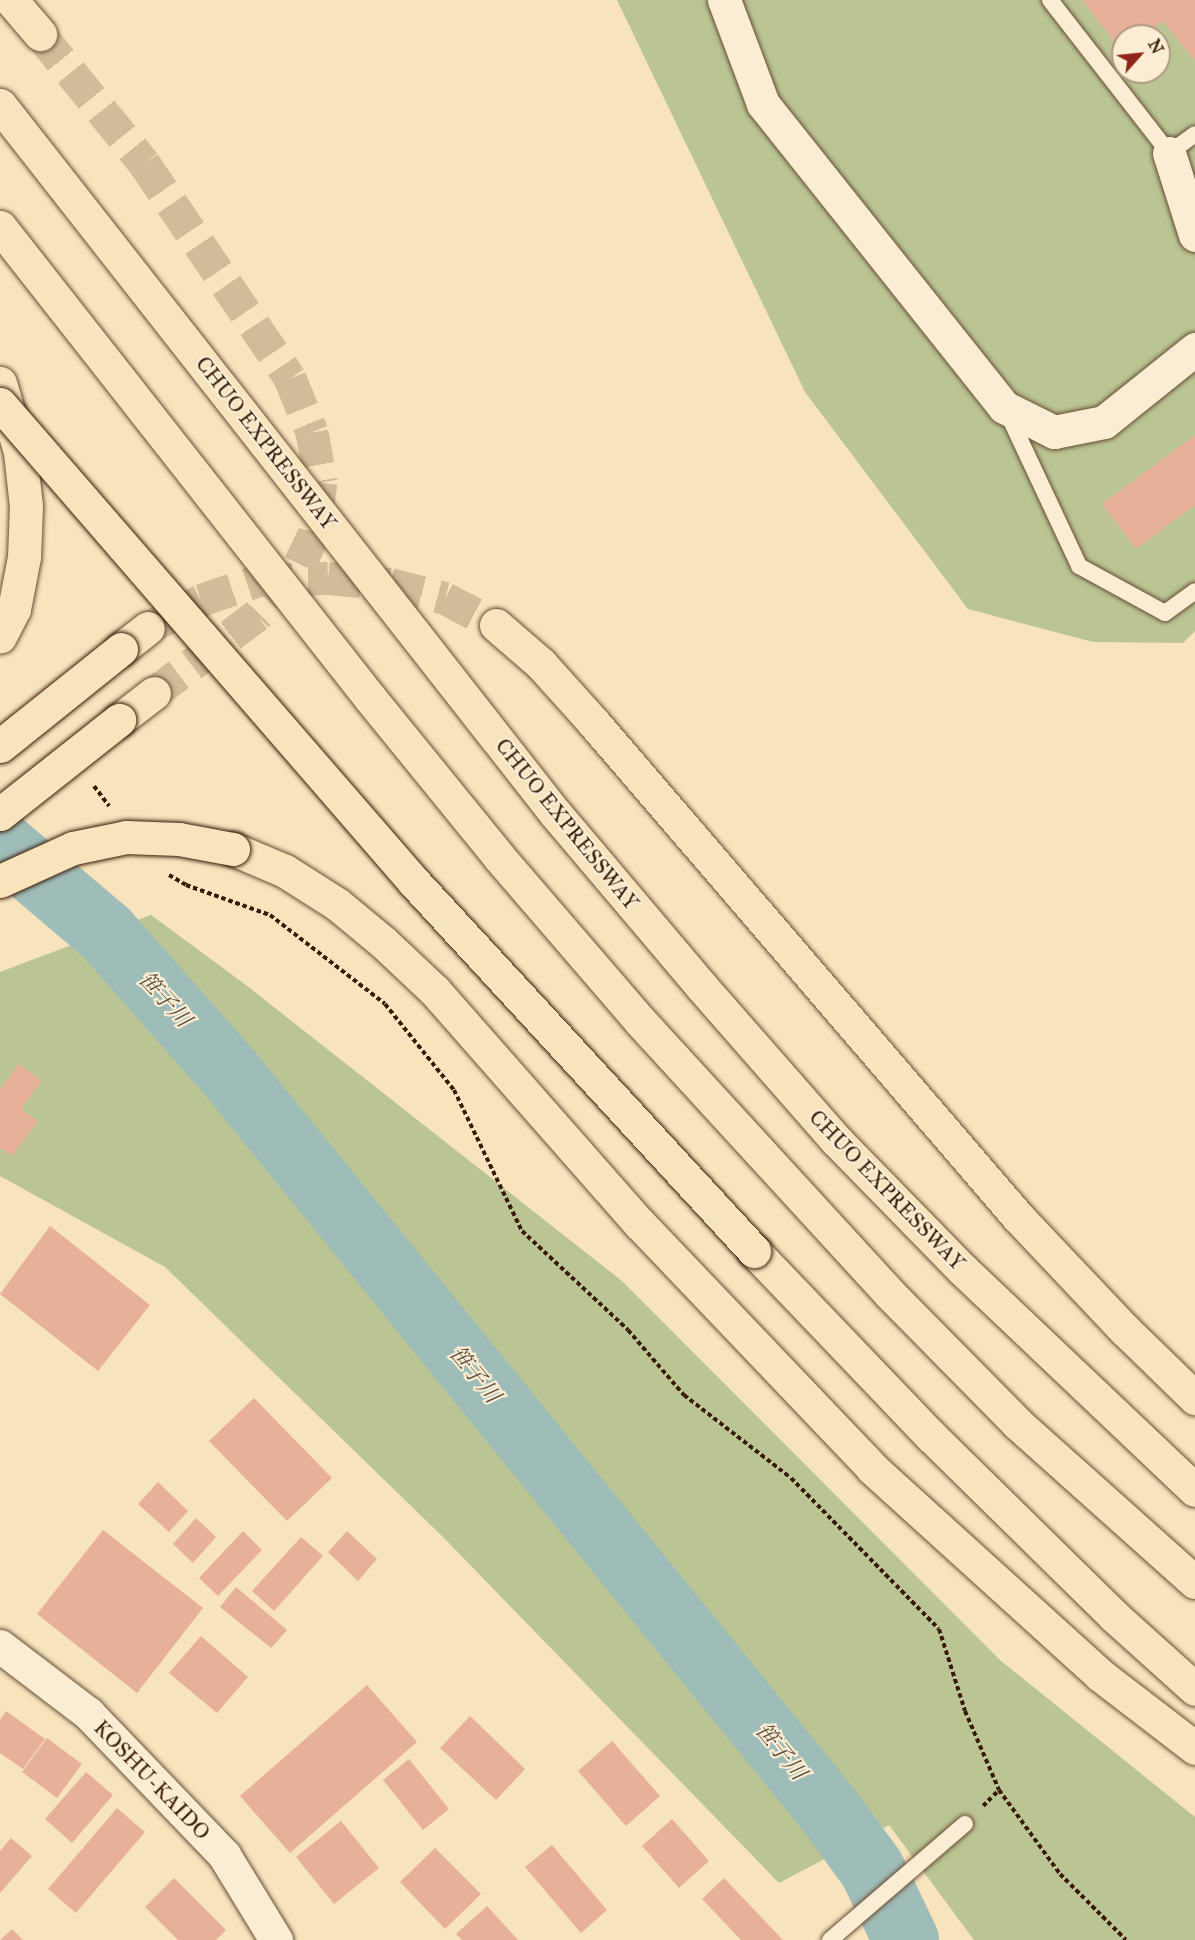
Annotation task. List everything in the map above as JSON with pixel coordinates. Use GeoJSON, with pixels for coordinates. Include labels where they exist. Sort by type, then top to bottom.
{"type":"FeatureCollection","features":[{"type":"Feature","properties":{"kind":"highway"},"geometry":{"type":"LineString","coordinates":[[11,0],[40,34]]}},
{"type":"Feature","properties":{"kind":"highway","name":"CHUO EXPRESSWAY"},"geometry":{"type":"LineString","coordinates":[[0,105],[555,813],[702,987],[837,1140],[954,1261],[1079,1384],[1195,1490]]}},
{"type":"Feature","properties":{"kind":"highway"},"geometry":{"type":"LineString","coordinates":[[0,227],[370,698],[499,857],[640,1021],[805,1203],[1018,1424],[1195,1582]]}},
{"type":"Feature","properties":{"kind":"highway"},"geometry":{"type":"LineString","coordinates":[[0,383],[20,452],[26,506],[24,557],[7,623]]}},
{"type":"Feature","properties":{"kind":"highway"},"geometry":{"type":"LineString","coordinates":[[0,404],[414,882],[754,1251],[931,1436],[1114,1616],[1195,1689]]}},
{"type":"Feature","properties":{"kind":"highway"},"geometry":{"type":"LineString","coordinates":[[496,625],[541,664],[593,722],[1018,1217],[1125,1330],[1195,1398]]}},
{"type":"Feature","properties":{"kind":"highway"},"geometry":{"type":"LineString","coordinates":[[0,746],[148,628]]}},
{"type":"Feature","properties":{"kind":"highway"},"geometry":{"type":"LineString","coordinates":[[0,814],[154,693]]}},
{"type":"Feature","properties":{"kind":"highway"},"geometry":{"type":"LineString","coordinates":[[0,881],[73,848],[126,837],[179,839],[233,849],[285,871],[337,904],[435,991],[640,1224],[872,1468],[1100,1675],[1195,1748]]}},
{"type":"Feature","properties":{"kind":"street"},"geometry":{"type":"LineString","coordinates":[[724,0],[763,104],[1004,407],[1054,432],[1104,422],[1195,349]]}},
{"type":"Feature","properties":{"kind":"street"},"geometry":{"type":"LineString","coordinates":[[1168,153],[1195,235]]}},
{"type":"Feature","properties":{"kind":"street","name":"KOSHU-KAIDO"},"geometry":{"type":"LineString","coordinates":[[0,1646],[88,1713],[224,1855],[276,1940]]}},
{"type":"Feature","properties":{"kind":"lane"},"geometry":{"type":"LineString","coordinates":[[1050,0],[1168,153],[1195,134]]}},
{"type":"Feature","properties":{"kind":"lane"},"geometry":{"type":"LineString","coordinates":[[1004,407],[1078,566],[1165,613],[1195,591]]}},
{"type":"Feature","properties":{"kind":"lane"},"geometry":{"type":"LineString","coordinates":[[830,1940],[965,1824]]}},
{"type":"Feature","properties":{"kind":"path"},"geometry":{"type":"LineString","coordinates":[[270,915],[385,1004],[454,1090],[522,1232],[628,1330],[684,1395],[792,1479],[939,1629],[965,1711],[999,1790],[1060,1874],[1126,1940]]}},
{"type":"Feature","properties":{"kind":"path"},"geometry":{"type":"LineString","coordinates":[[965,1824],[999,1790]]}},
{"type":"Feature","properties":{"kind":"green space"},"geometry":{"type":"Polygon","coordinates":[[[617,0],[1195,0],[1195,631],[1183,643],[1093,642],[968,609],[805,392],[617,0]]]}},
{"type":"Feature","properties":{"kind":"green space"},"geometry":{"type":"Polygon","coordinates":[[[151,915],[242,982],[622,1281],[1001,1661],[1195,1817],[1195,1940],[974,1940],[889,1825],[779,1883],[443,1537],[165,1267],[0,1176],[0,972],[151,915]]]}},
{"type":"Feature","properties":{"kind":"building"},"geometry":{"type":"Polygon","coordinates":[[[1082,0],[1195,0],[1195,61],[1171,31],[1171,24],[1165,24],[1163,21],[1159,24],[1111,24],[1111,37],[1082,0]]]}},
{"type":"Feature","properties":{"kind":"building"},"geometry":{"type":"Polygon","coordinates":[[[1195,435],[1195,505],[1136,549],[1102,504],[1195,435]]]}},
{"type":"Feature","properties":{"kind":"building"},"geometry":{"type":"Polygon","coordinates":[[[19,1064],[42,1081],[21,1109],[38,1121],[12,1156],[0,1148],[0,1090],[19,1064]]]}},
{"type":"Feature","properties":{"kind":"building"},"geometry":{"type":"Polygon","coordinates":[[[50,1226],[150,1305],[98,1371],[0,1294],[50,1226]]]}},
{"type":"Feature","properties":{"kind":"building"},"geometry":{"type":"Polygon","coordinates":[[[254,1398],[332,1478],[287,1521],[209,1441],[254,1398]]]}},
{"type":"Feature","properties":{"kind":"building"},"geometry":{"type":"Polygon","coordinates":[[[158,1482],[188,1511],[169,1532],[138,1504],[158,1482]]]}},
{"type":"Feature","properties":{"kind":"building"},"geometry":{"type":"Polygon","coordinates":[[[196,1518],[216,1537],[193,1563],[173,1544],[196,1518]]]}},
{"type":"Feature","properties":{"kind":"building"},"geometry":{"type":"Polygon","coordinates":[[[103,1530],[203,1608],[137,1693],[37,1614],[103,1530]]]}},
{"type":"Feature","properties":{"kind":"building"},"geometry":{"type":"Polygon","coordinates":[[[243,1531],[262,1550],[218,1596],[199,1578],[243,1531]]]}},
{"type":"Feature","properties":{"kind":"building"},"geometry":{"type":"Polygon","coordinates":[[[347,1531],[377,1559],[358,1581],[328,1552],[347,1531]]]}},
{"type":"Feature","properties":{"kind":"building"},"geometry":{"type":"Polygon","coordinates":[[[301,1537],[323,1556],[274,1611],[252,1591],[301,1537]]]}},
{"type":"Feature","properties":{"kind":"building"},"geometry":{"type":"Polygon","coordinates":[[[236,1587],[287,1630],[271,1648],[220,1607],[236,1587]]]}},
{"type":"Feature","properties":{"kind":"building"},"geometry":{"type":"Polygon","coordinates":[[[201,1636],[248,1677],[217,1713],[169,1673],[201,1636]]]}},
{"type":"Feature","properties":{"kind":"building"},"geometry":{"type":"Polygon","coordinates":[[[367,1685],[417,1742],[290,1853],[240,1796],[367,1685]]]}},
{"type":"Feature","properties":{"kind":"building"},"geometry":{"type":"Polygon","coordinates":[[[6,1711],[45,1739],[23,1769],[0,1753],[0,1720],[6,1711]]]}},
{"type":"Feature","properties":{"kind":"building"},"geometry":{"type":"Polygon","coordinates":[[[470,1716],[525,1769],[496,1800],[440,1748],[470,1716]]]}},
{"type":"Feature","properties":{"kind":"building"},"geometry":{"type":"Polygon","coordinates":[[[47,1738],[82,1764],[57,1798],[22,1772],[47,1738]]]}},
{"type":"Feature","properties":{"kind":"building"},"geometry":{"type":"Polygon","coordinates":[[[612,1741],[660,1796],[626,1826],[578,1771],[612,1741]]]}},
{"type":"Feature","properties":{"kind":"building"},"geometry":{"type":"Polygon","coordinates":[[[409,1759],[449,1809],[423,1830],[383,1780],[409,1759]]]}},
{"type":"Feature","properties":{"kind":"building"},"geometry":{"type":"Polygon","coordinates":[[[86,1772],[113,1795],[72,1843],[45,1819],[86,1772]]]}},
{"type":"Feature","properties":{"kind":"building"},"geometry":{"type":"Polygon","coordinates":[[[117,1808],[145,1832],[76,1913],[48,1889],[117,1808]]]}},
{"type":"Feature","properties":{"kind":"building"},"geometry":{"type":"Polygon","coordinates":[[[672,1819],[709,1861],[679,1888],[642,1846],[672,1819]]]}},
{"type":"Feature","properties":{"kind":"building"},"geometry":{"type":"Polygon","coordinates":[[[341,1821],[379,1868],[334,1904],[296,1857],[341,1821]]]}},
{"type":"Feature","properties":{"kind":"building"},"geometry":{"type":"Polygon","coordinates":[[[11,1838],[32,1856],[0,1893],[0,1851],[11,1838]]]}},
{"type":"Feature","properties":{"kind":"building"},"geometry":{"type":"Polygon","coordinates":[[[552,1845],[607,1910],[581,1933],[525,1867],[552,1845]]]}},
{"type":"Feature","properties":{"kind":"building"},"geometry":{"type":"Polygon","coordinates":[[[435,1848],[481,1894],[445,1929],[400,1882],[435,1848]]]}},
{"type":"Feature","properties":{"kind":"building"},"geometry":{"type":"Polygon","coordinates":[[[174,1878],[226,1930],[216,1940],[178,1940],[145,1907],[174,1878]]]}},
{"type":"Feature","properties":{"kind":"building"},"geometry":{"type":"Polygon","coordinates":[[[724,1878],[783,1940],[741,1940],[702,1899],[724,1878]]]}},
{"type":"Feature","properties":{"kind":"building"},"geometry":{"type":"Polygon","coordinates":[[[487,1906],[518,1940],[462,1940],[456,1934],[487,1906]]]}},
{"type":"Feature","properties":{"kind":"building"},"geometry":{"type":"Polygon","coordinates":[[[12,1929],[23,1940],[0,1940],[12,1929]]]}},
{"type":"Feature","properties":{"kind":"waterway","name":"笹子川"},"geometry":{"type":"LineString","coordinates":[[0,843],[106,933],[229,1072],[828,1809],[872,1869],[906,1940]]}},
{"type":"Feature","properties":{"kind":"tunnel"},"geometry":{"type":"LineString","coordinates":[[40,34],[144,163],[290,378],[312,432],[321,482],[314,534],[293,578],[257,615],[154,693]]}},
{"type":"Feature","properties":{"kind":"tunnel"},"geometry":{"type":"LineString","coordinates":[[148,628],[201,600],[259,580],[328,578],[390,584],[445,598],[496,625]]}}]}
